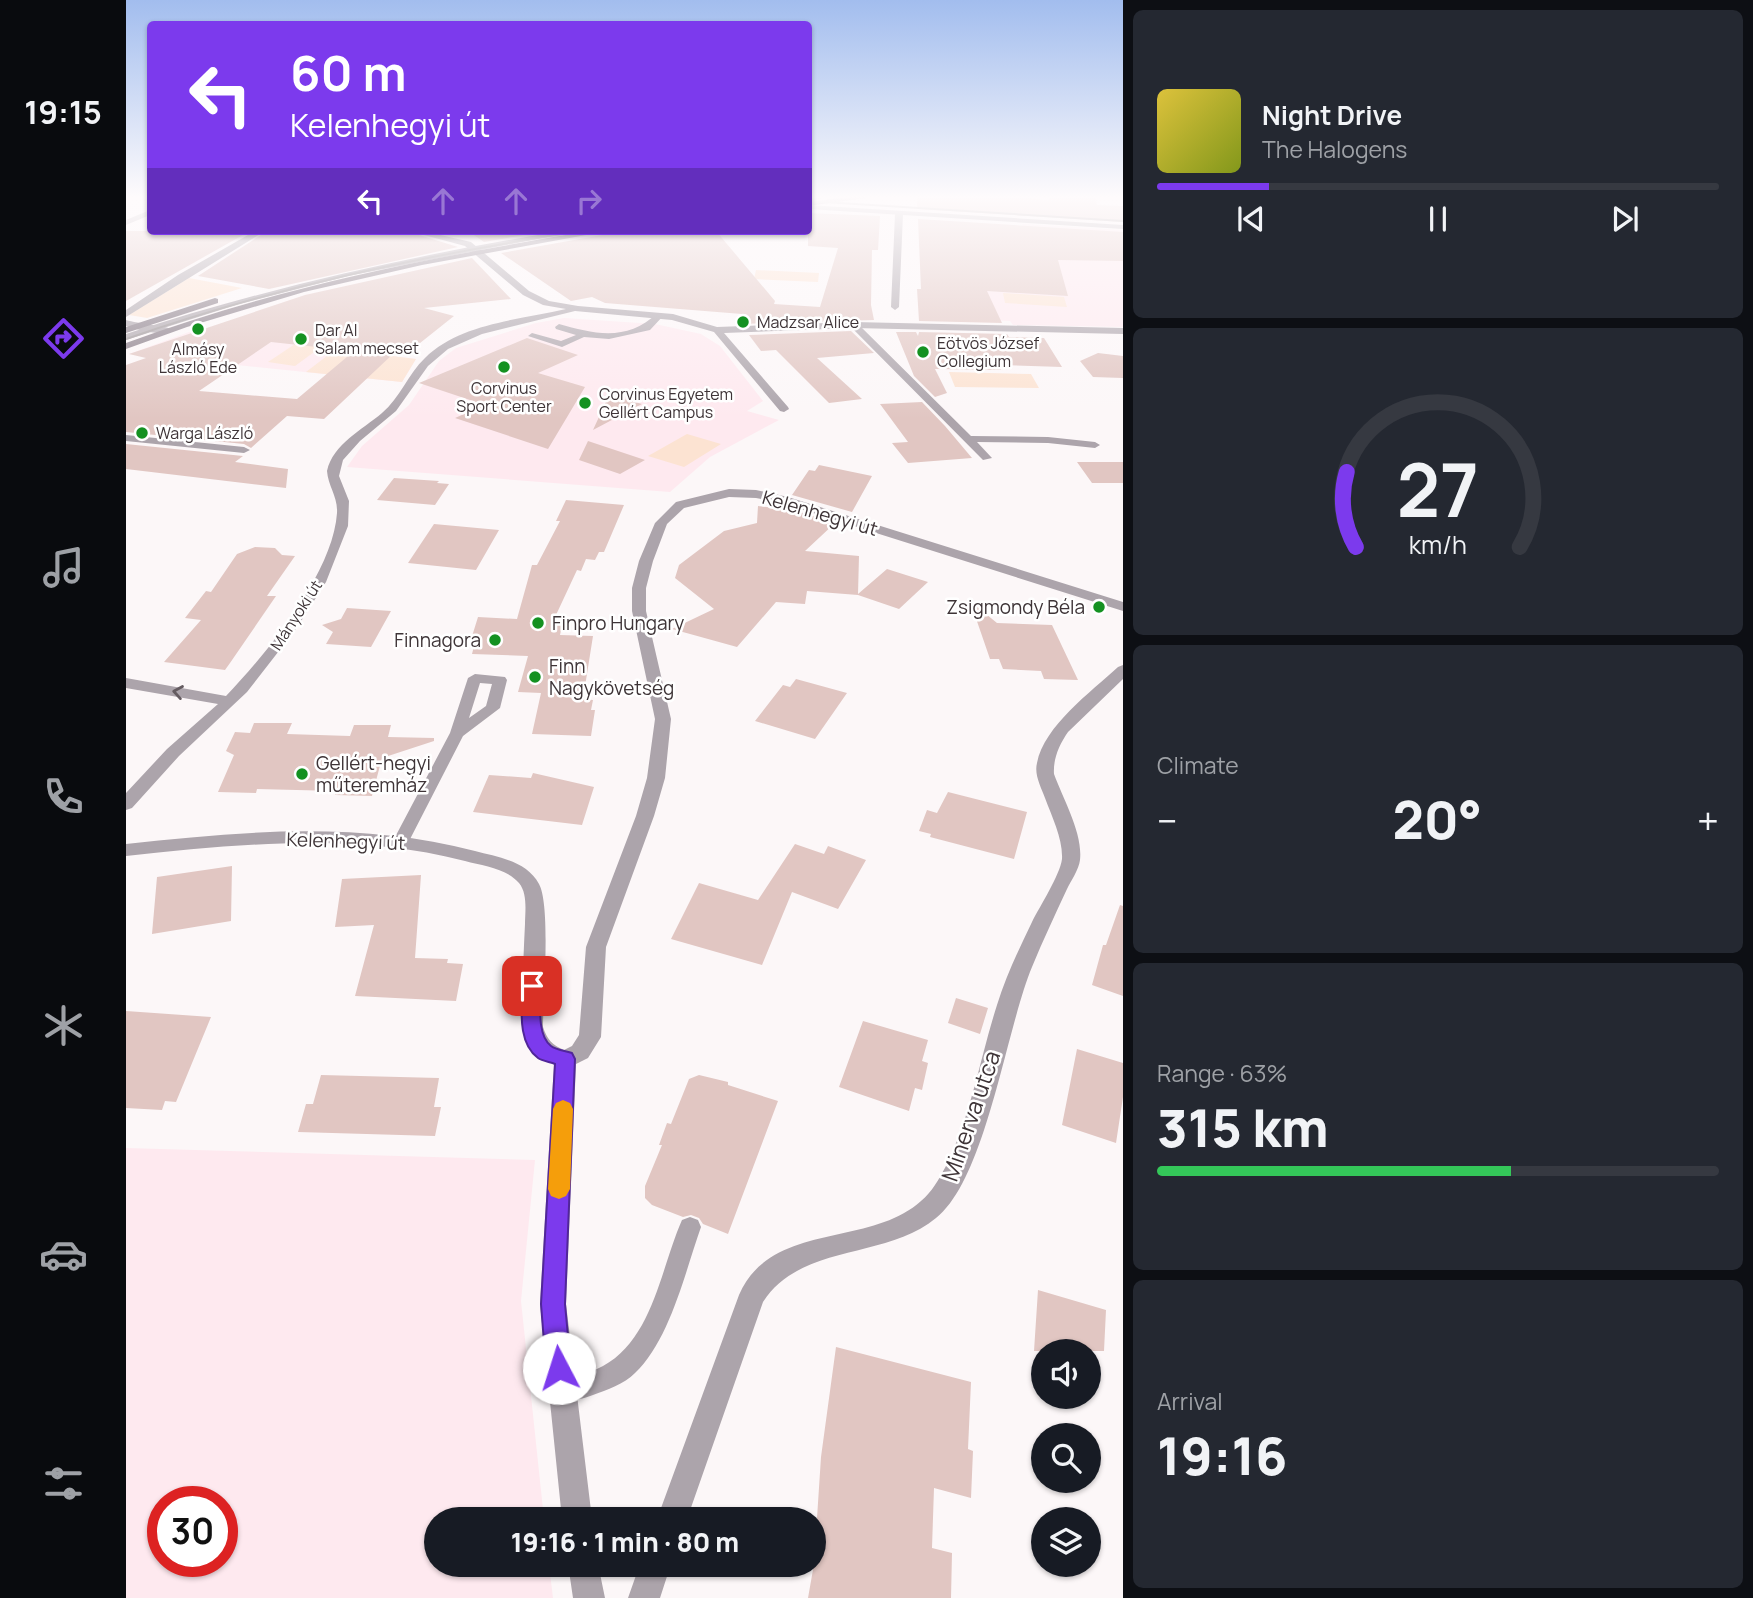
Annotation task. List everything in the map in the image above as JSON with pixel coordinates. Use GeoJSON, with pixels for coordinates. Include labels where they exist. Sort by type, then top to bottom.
{"type":"FeatureCollection","features":[{"type":"Feature","properties":{"kind":"main road"},"geometry":{"type":"LineString","coordinates":[[131,329],[222,299],[367,270]]}},
{"type":"Feature","properties":{"kind":"main road"},"geometry":{"type":"LineString","coordinates":[[213,314],[383,270]]}},
{"type":"Feature","properties":{"kind":"main road"},"geometry":{"type":"LineString","coordinates":[[126,346],[235,305],[238,300],[222,299]]}},
{"type":"Feature","properties":{"kind":"street"},"geometry":{"type":"LineString","coordinates":[[126,314],[194,270]]}},
{"type":"Feature","properties":{"kind":"street"},"geometry":{"type":"LineString","coordinates":[[499,270],[532,297],[559,307],[660,315],[686,319],[717,330],[854,325],[1123,331]]}},
{"type":"Feature","properties":{"kind":"street"},"geometry":{"type":"LineString","coordinates":[[895,307],[897,270]]}},
{"type":"Feature","properties":{"kind":"street","name":"Mányoki út"},"geometry":{"type":"LineString","coordinates":[[126,804],[179,746],[230,701],[282,639],[324,572],[343,517],[342,499],[333,480],[334,467],[348,446],[393,409],[421,368],[446,346],[519,322],[578,309]]}},
{"type":"Feature","properties":{"kind":"street"},"geometry":{"type":"LineString","coordinates":[[126,323],[131,329],[168,330]]}},
{"type":"Feature","properties":{"kind":"street"},"geometry":{"type":"LineString","coordinates":[[717,330],[784,409]]}},
{"type":"Feature","properties":{"kind":"street"},"geometry":{"type":"LineString","coordinates":[[126,438],[244,450]]}},
{"type":"Feature","properties":{"kind":"street","name":"Kelenhegyi út"},"geometry":{"type":"LineString","coordinates":[[126,850],[211,841],[291,837],[401,841],[462,853],[514,869],[525,878],[533,890],[535,907],[532,1027],[536,1042],[545,1053],[565,1059],[580,1052],[590,1037],[596,947],[645,816],[656,778],[663,719],[642,628],[639,588],[653,541],[669,513],[696,499],[718,493],[757,494],[784,500],[1123,607]]}},
{"type":"Feature","properties":{"kind":"street","name":"Minerva utca"},"geometry":{"type":"LineString","coordinates":[[676,1507],[752,1295],[768,1274],[794,1259],[912,1223],[932,1208],[948,1187],[975,1118],[1009,1000],[1071,861],[1068,836],[1045,774],[1048,751],[1062,729],[1123,670]]}},
{"type":"Feature","properties":{"kind":"street"},"geometry":{"type":"LineString","coordinates":[[126,683],[230,701]]}},
{"type":"Feature","properties":{"kind":"street"},"geometry":{"type":"LineString","coordinates":[[565,1059],[553,1304],[560,1390],[575,1507]]}},
{"type":"Feature","properties":{"kind":"street"},"geometry":{"type":"LineString","coordinates":[[585,1577],[589,1598]]}},
{"type":"Feature","properties":{"kind":"street"},"geometry":{"type":"LineString","coordinates":[[644,1598],[651,1577]]}},
{"type":"Feature","properties":{"kind":"lane"},"geometry":{"type":"LineString","coordinates":[[126,337],[238,300],[376,270]]}},
{"type":"Feature","properties":{"kind":"lane"},"geometry":{"type":"LineString","coordinates":[[559,327],[584,334],[609,336],[647,328],[660,315]]}},
{"type":"Feature","properties":{"kind":"lane"},"geometry":{"type":"LineString","coordinates":[[854,325],[987,458]]}},
{"type":"Feature","properties":{"kind":"lane"},"geometry":{"type":"LineString","coordinates":[[532,336],[562,344],[584,334]]}},
{"type":"Feature","properties":{"kind":"lane"},"geometry":{"type":"LineString","coordinates":[[968,439],[1048,440],[1095,445]]}},
{"type":"Feature","properties":{"kind":"lane"},"geometry":{"type":"LineString","coordinates":[[401,841],[457,733]]}},
{"type":"Feature","properties":{"kind":"lane"},"geometry":{"type":"LineString","coordinates":[[560,1390],[601,1380],[624,1367],[636,1355],[649,1333],[690,1227]]}},
{"type":"Feature","properties":{"kind":"shaded area"},"geometry":{"type":"Polygon","coordinates":[[[756,270],[819,273],[818,282],[754,279],[756,270]]]}},
{"type":"Feature","properties":{"kind":"shaded area"},"geometry":{"type":"Polygon","coordinates":[[[983,270],[1123,270],[1123,327],[1013,325],[1010,321],[988,320],[983,270]]]}},
{"type":"Feature","properties":{"kind":"shaded area"},"geometry":{"type":"Polygon","coordinates":[[[189,278],[242,288],[147,318],[129,315],[189,278]]]}},
{"type":"Feature","properties":{"kind":"shaded area"},"geometry":{"type":"Polygon","coordinates":[[[1003,293],[1064,297],[1067,307],[1005,303],[1003,293]]]}},
{"type":"Feature","properties":{"kind":"shaded area","name":"Corvinus Egyetem Gellért Campus"},"geometry":{"type":"Polygon","coordinates":[[[564,318],[655,324],[701,334],[720,346],[763,401],[747,411],[779,420],[710,457],[670,492],[347,467],[362,446],[409,405],[439,361],[456,348],[536,323],[564,318]]]}},
{"type":"Feature","properties":{"kind":"shaded area"},"geometry":{"type":"Polygon","coordinates":[[[189,332],[416,359],[402,382],[129,354],[189,332]]]}},
{"type":"Feature","properties":{"kind":"shaded area"},"geometry":{"type":"Polygon","coordinates":[[[295,344],[321,347],[295,366],[268,362],[295,344]]]}},
{"type":"Feature","properties":{"kind":"shaded area"},"geometry":{"type":"Polygon","coordinates":[[[336,349],[416,359],[402,382],[306,372],[336,349]]]}},
{"type":"Feature","properties":{"kind":"shaded area"},"geometry":{"type":"Polygon","coordinates":[[[949,372],[1031,374],[1039,388],[955,387],[949,372]]]}},
{"type":"Feature","properties":{"kind":"shaded area"},"geometry":{"type":"Polygon","coordinates":[[[687,434],[721,444],[684,467],[648,456],[687,434]]]}},
{"type":"Feature","properties":{"kind":"shaded area"},"geometry":{"type":"Polygon","coordinates":[[[126,1148],[535,1160],[521,1301],[543,1507],[424,1507],[424,1577],[550,1577],[553,1598],[126,1598],[126,1148]]]}},
{"type":"Feature","properties":{"kind":"building"},"geometry":{"type":"Polygon","coordinates":[[[126,270],[182,270],[126,301],[126,270]]]}},
{"type":"Feature","properties":{"kind":"building"},"geometry":{"type":"Polygon","coordinates":[[[208,270],[356,270],[269,289],[198,276],[208,270]]]}},
{"type":"Feature","properties":{"kind":"building"},"geometry":{"type":"Polygon","coordinates":[[[420,270],[483,270],[511,299],[424,308],[454,316],[405,355],[394,353],[324,419],[287,416],[251,448],[244,444],[126,432],[126,365],[146,358],[129,354],[305,295],[420,270]],[[271,342],[199,391],[297,399],[354,351],[271,342]]]}},
{"type":"Feature","properties":{"kind":"building"},"geometry":{"type":"Polygon","coordinates":[[[525,270],[749,270],[775,301],[774,304],[820,307],[831,270],[872,270],[871,305],[874,320],[739,324],[742,314],[605,303],[592,297],[571,301],[525,270]]]}},
{"type":"Feature","properties":{"kind":"building"},"geometry":{"type":"Polygon","coordinates":[[[920,270],[1061,270],[1068,296],[987,291],[1002,323],[919,321],[917,289],[921,289],[920,270]]]}},
{"type":"Feature","properties":{"kind":"building"},"geometry":{"type":"Polygon","coordinates":[[[851,331],[874,353],[817,358],[862,399],[829,403],[776,350],[761,351],[749,335],[851,331]]]}},
{"type":"Feature","properties":{"kind":"building"},"geometry":{"type":"Polygon","coordinates":[[[896,332],[916,332],[918,336],[919,332],[1007,334],[1009,337],[1044,338],[1062,367],[999,365],[1001,370],[935,369],[947,393],[935,397],[914,376],[896,332]]]}},
{"type":"Feature","properties":{"kind":"building"},"geometry":{"type":"Polygon","coordinates":[[[527,338],[578,355],[538,373],[585,387],[548,449],[455,418],[485,405],[419,383],[527,338]]]}},
{"type":"Feature","properties":{"kind":"building"},"geometry":{"type":"Polygon","coordinates":[[[1098,353],[1123,356],[1123,378],[1093,377],[1080,361],[1098,353]]]}},
{"type":"Feature","properties":{"kind":"building"},"geometry":{"type":"Polygon","coordinates":[[[609,395],[642,404],[593,430],[609,395]]]}},
{"type":"Feature","properties":{"kind":"building"},"geometry":{"type":"Polygon","coordinates":[[[922,402],[972,458],[908,463],[892,443],[908,442],[880,404],[922,402]]]}},
{"type":"Feature","properties":{"kind":"building"},"geometry":{"type":"Polygon","coordinates":[[[588,441],[645,460],[620,474],[579,460],[588,441]]]}},
{"type":"Feature","properties":{"kind":"building"},"geometry":{"type":"Polygon","coordinates":[[[126,444],[243,456],[235,462],[288,469],[286,488],[126,469],[126,444]]]}},
{"type":"Feature","properties":{"kind":"building"},"geometry":{"type":"Polygon","coordinates":[[[1077,462],[1123,462],[1123,483],[1092,483],[1077,462]]]}},
{"type":"Feature","properties":{"kind":"building"},"geometry":{"type":"Polygon","coordinates":[[[819,465],[872,476],[852,512],[792,495],[809,470],[815,471],[819,465]]]}},
{"type":"Feature","properties":{"kind":"building"},"geometry":{"type":"Polygon","coordinates":[[[394,478],[449,484],[435,505],[377,500],[394,478]]]}},
{"type":"Feature","properties":{"kind":"building"},"geometry":{"type":"Polygon","coordinates":[[[566,500],[624,505],[604,552],[599,552],[595,560],[586,559],[581,571],[577,570],[556,615],[564,615],[560,635],[593,636],[583,699],[593,700],[591,710],[595,710],[591,736],[532,734],[541,693],[518,692],[528,656],[472,654],[474,646],[469,646],[478,617],[517,619],[532,565],[537,565],[560,521],[556,521],[566,500]]]}},
{"type":"Feature","properties":{"kind":"building"},"geometry":{"type":"Polygon","coordinates":[[[758,506],[784,507],[835,523],[805,551],[859,556],[858,594],[887,569],[928,582],[899,609],[858,595],[807,591],[805,604],[776,602],[737,647],[672,629],[714,609],[675,578],[679,565],[724,531],[757,523],[758,506]]]}},
{"type":"Feature","properties":{"kind":"building"},"geometry":{"type":"Polygon","coordinates":[[[434,524],[499,530],[476,570],[408,563],[434,524]]]}},
{"type":"Feature","properties":{"kind":"building"},"geometry":{"type":"Polygon","coordinates":[[[255,547],[275,548],[282,555],[295,556],[267,596],[276,596],[225,670],[164,662],[201,620],[185,618],[206,591],[211,592],[237,554],[255,547]]]}},
{"type":"Feature","properties":{"kind":"building"},"geometry":{"type":"Polygon","coordinates":[[[970,601],[997,623],[1052,625],[1078,680],[1044,679],[1041,671],[1003,669],[999,659],[990,659],[970,601]]]}},
{"type":"Feature","properties":{"kind":"building"},"geometry":{"type":"Polygon","coordinates":[[[347,608],[391,611],[371,647],[326,644],[333,632],[322,625],[341,619],[347,608]]]}},
{"type":"Feature","properties":{"kind":"building"},"geometry":{"type":"Polygon","coordinates":[[[796,679],[847,693],[815,739],[755,721],[783,685],[790,687],[796,679]]]}},
{"type":"Feature","properties":{"kind":"building","name":"Gellért-hegyi műteremház"},"geometry":{"type":"Polygon","coordinates":[[[254,723],[292,723],[287,734],[350,736],[354,725],[391,725],[388,737],[434,738],[434,741],[382,758],[372,796],[335,795],[336,791],[257,789],[256,793],[218,792],[234,755],[226,751],[235,732],[250,733],[254,723]]]}},
{"type":"Feature","properties":{"kind":"building"},"geometry":{"type":"Polygon","coordinates":[[[533,773],[594,787],[582,825],[473,812],[489,775],[531,778],[533,773]]]}},
{"type":"Feature","properties":{"kind":"building"},"geometry":{"type":"Polygon","coordinates":[[[948,792],[1027,812],[1014,859],[930,837],[931,834],[919,831],[927,810],[937,813],[948,792]]]}},
{"type":"Feature","properties":{"kind":"building"},"geometry":{"type":"Polygon","coordinates":[[[795,844],[824,854],[828,846],[866,860],[838,909],[792,892],[762,965],[671,939],[699,883],[758,900],[795,844]]]}},
{"type":"Feature","properties":{"kind":"building"},"geometry":{"type":"Polygon","coordinates":[[[232,866],[231,921],[152,934],[157,877],[232,866]]]}},
{"type":"Feature","properties":{"kind":"building"},"geometry":{"type":"Polygon","coordinates":[[[421,875],[415,958],[448,959],[447,963],[463,964],[456,1001],[355,996],[374,925],[335,927],[342,879],[421,875]]]}},
{"type":"Feature","properties":{"kind":"building"},"geometry":{"type":"Polygon","coordinates":[[[1120,905],[1123,906],[1123,996],[1092,985],[1103,945],[1106,945],[1120,905]]]}},
{"type":"Feature","properties":{"kind":"building"},"geometry":{"type":"Polygon","coordinates":[[[956,998],[988,1008],[980,1034],[948,1023],[956,998]]]}},
{"type":"Feature","properties":{"kind":"building"},"geometry":{"type":"Polygon","coordinates":[[[126,1011],[211,1017],[176,1102],[165,1101],[162,1110],[126,1108],[126,1011]]]}},
{"type":"Feature","properties":{"kind":"building"},"geometry":{"type":"Polygon","coordinates":[[[863,1021],[928,1040],[922,1061],[928,1063],[922,1090],[915,1088],[909,1111],[839,1087],[863,1021]]]}},
{"type":"Feature","properties":{"kind":"building"},"geometry":{"type":"Polygon","coordinates":[[[1077,1049],[1123,1063],[1123,1097],[1116,1143],[1062,1125],[1077,1049]]]}},
{"type":"Feature","properties":{"kind":"building"},"geometry":{"type":"Polygon","coordinates":[[[321,1075],[439,1078],[434,1107],[441,1107],[435,1136],[298,1132],[306,1104],[313,1104],[321,1075]]]}},
{"type":"Feature","properties":{"kind":"building"},"geometry":{"type":"Polygon","coordinates":[[[699,1075],[728,1082],[728,1085],[778,1101],[728,1234],[703,1224],[699,1218],[691,1215],[683,1217],[652,1205],[645,1198],[645,1186],[662,1145],[659,1145],[667,1123],[671,1124],[689,1079],[699,1075]]]}},
{"type":"Feature","properties":{"kind":"building"},"geometry":{"type":"Polygon","coordinates":[[[1038,1290],[1106,1310],[1104,1351],[1101,1351],[1101,1339],[1035,1339],[1038,1290]]]}},
{"type":"Feature","properties":{"kind":"building"},"geometry":{"type":"Polygon","coordinates":[[[836,1347],[971,1382],[968,1449],[973,1451],[971,1498],[934,1488],[932,1548],[952,1553],[951,1598],[808,1598],[812,1577],[826,1577],[826,1507],[818,1507],[821,1457],[836,1347]]]}},
{"type":"Feature","properties":{"kind":"tram line"},"geometry":{"type":"LineString","coordinates":[[126,339],[294,288],[372,270]]}},
{"type":"Feature","properties":{"kind":"slow traffic"},"geometry":{"type":"LineString","coordinates":[[559,1189],[563,1109]]}},
{"type":"Feature","properties":{"kind":"place","name":"Madzsar Alice"},"geometry":{"type":"Point","coordinates":[743,322]}},
{"type":"Feature","properties":{"kind":"place","name":"Almásy László Ede"},"geometry":{"type":"Point","coordinates":[198,329]}},
{"type":"Feature","properties":{"kind":"place","name":"Dar Al Salam mecset"},"geometry":{"type":"Point","coordinates":[301,339]}},
{"type":"Feature","properties":{"kind":"place","name":"Eötvös József Collegium"},"geometry":{"type":"Point","coordinates":[923,352]}},
{"type":"Feature","properties":{"kind":"place","name":"Corvinus Sport Center"},"geometry":{"type":"Point","coordinates":[504,367]}},
{"type":"Feature","properties":{"kind":"place","name":"Corvinus Egyetem Gellért Campus"},"geometry":{"type":"Point","coordinates":[585,403]}},
{"type":"Feature","properties":{"kind":"place","name":"Warga László"},"geometry":{"type":"Point","coordinates":[142,433]}},
{"type":"Feature","properties":{"kind":"place","name":"Zsigmondy Béla"},"geometry":{"type":"Point","coordinates":[1099,607]}},
{"type":"Feature","properties":{"kind":"place","name":"Finpro Hungary"},"geometry":{"type":"Point","coordinates":[538,623]}},
{"type":"Feature","properties":{"kind":"place","name":"Finnagora"},"geometry":{"type":"Point","coordinates":[495,640]}},
{"type":"Feature","properties":{"kind":"place","name":"Finn Nagykövetség"},"geometry":{"type":"Point","coordinates":[535,677]}},
{"type":"Feature","properties":{"kind":"place","name":"Gellért-hegyi műteremház"},"geometry":{"type":"Point","coordinates":[302,774]}},
{"type":"Feature","properties":{"kind":"route"},"geometry":{"type":"LineString","coordinates":[[532,986],[532,1027],[536,1042],[545,1053],[565,1059],[553,1304],[559,1368]]}}]}
